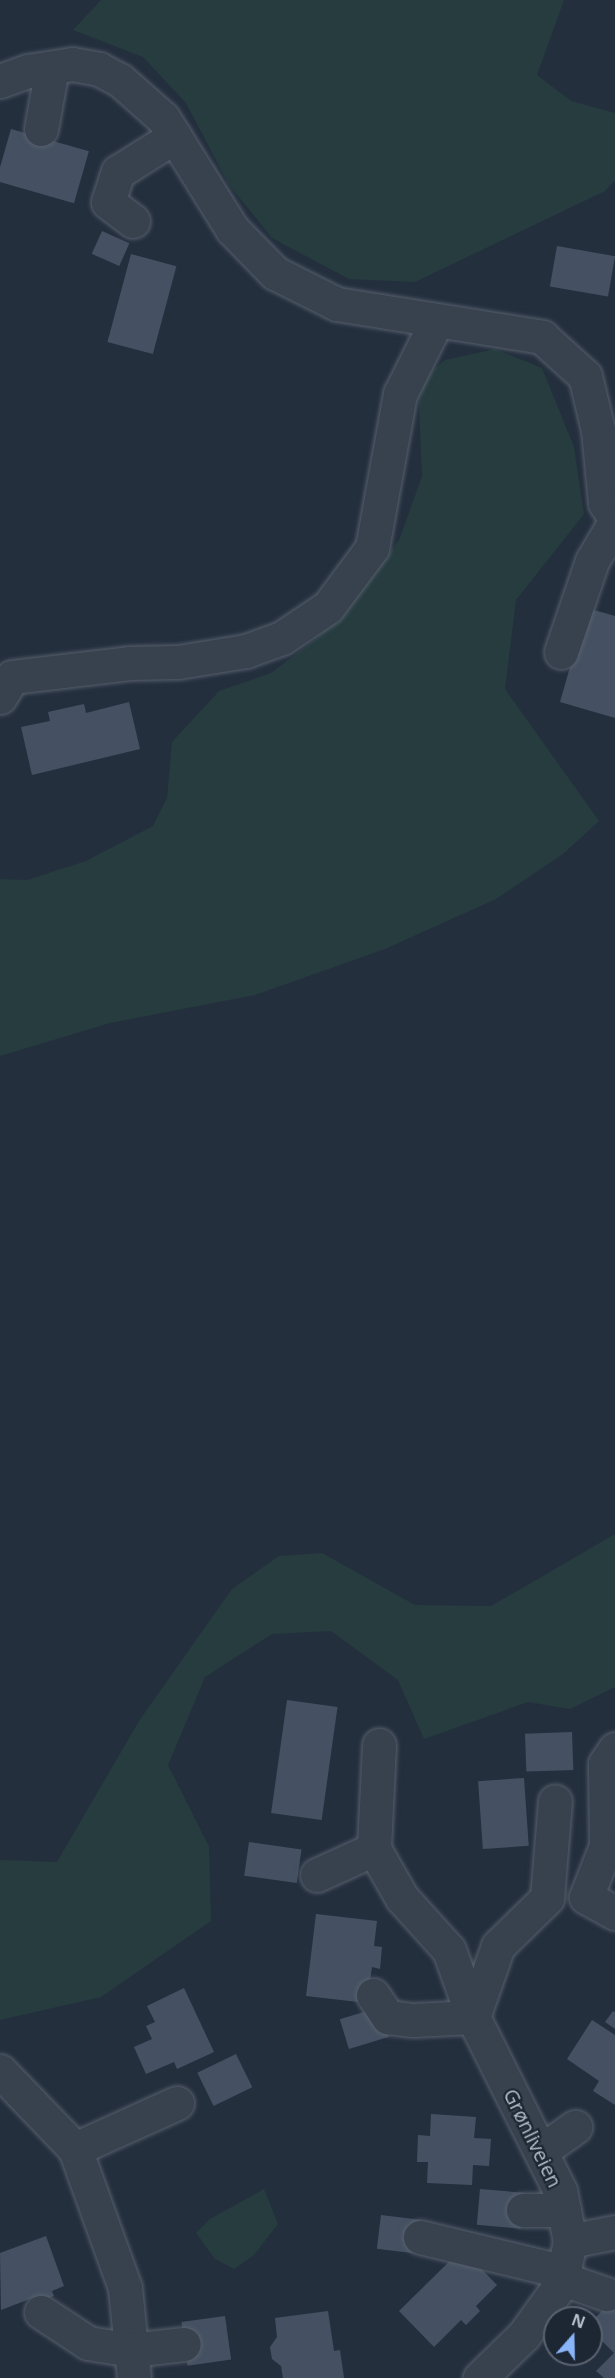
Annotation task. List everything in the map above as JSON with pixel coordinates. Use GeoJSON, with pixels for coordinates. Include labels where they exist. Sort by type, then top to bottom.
{"type":"FeatureCollection","features":[{"type":"Feature","properties":{"kind":"street"},"geometry":{"type":"LineString","coordinates":[[0,81],[72,64],[99,69],[120,80],[163,118],[232,229],[275,273],[336,304],[436,322],[542,337],[585,376],[598,430],[604,503],[615,520],[592,561],[561,652]]}},
{"type":"Feature","properties":{"kind":"street"},"geometry":{"type":"LineString","coordinates":[[41,129],[52,68]]}},
{"type":"Feature","properties":{"kind":"street"},"geometry":{"type":"LineString","coordinates":[[133,221],[108,202],[118,172],[175,136]]}},
{"type":"Feature","properties":{"kind":"street"},"geometry":{"type":"LineString","coordinates":[[0,697],[12,676],[129,663],[178,662],[246,651],[282,638],[328,607],[372,548],[400,394],[436,322]]}},
{"type":"Feature","properties":{"kind":"street"},"geometry":{"type":"LineString","coordinates":[[316,1875],[374,1849],[379,1745]]}},
{"type":"Feature","properties":{"kind":"street"},"geometry":{"type":"LineString","coordinates":[[615,1749],[605,1764],[606,1846],[600,1896],[615,1913]]}},
{"type":"Feature","properties":{"kind":"street"},"geometry":{"type":"LineString","coordinates":[[373,1995],[388,2017],[412,2020],[473,2017],[498,1946],[547,1898],[555,1801]]}},
{"type":"Feature","properties":{"kind":"street","name":"Grønliveien"},"geometry":{"type":"LineString","coordinates":[[374,1849],[402,1899],[449,1950],[473,2017],[560,2191],[565,2250]]}},
{"type":"Feature","properties":{"kind":"street"},"geometry":{"type":"LineString","coordinates":[[547,1898],[600,1896]]}},
{"type":"Feature","properties":{"kind":"street"},"geometry":{"type":"LineString","coordinates":[[0,2071],[75,2148],[125,2289],[133,2364]]}},
{"type":"Feature","properties":{"kind":"street"},"geometry":{"type":"LineString","coordinates":[[75,2148],[177,2103]]}},
{"type":"Feature","properties":{"kind":"street"},"geometry":{"type":"LineString","coordinates":[[541,2151],[575,2127]]}},
{"type":"Feature","properties":{"kind":"street"},"geometry":{"type":"LineString","coordinates":[[523,2210],[606,2294]]}},
{"type":"Feature","properties":{"kind":"street"},"geometry":{"type":"LineString","coordinates":[[420,2237],[565,2250],[615,2232]]}},
{"type":"Feature","properties":{"kind":"street"},"geometry":{"type":"LineString","coordinates":[[480,2378],[524,2335],[565,2250]]}},
{"type":"Feature","properties":{"kind":"street"},"geometry":{"type":"LineString","coordinates":[[41,2312],[88,2343],[133,2364],[184,2344]]}},
{"type":"Feature","properties":{"kind":"green space"},"geometry":{"type":"Polygon","coordinates":[[[101,0],[564,0],[537,75],[571,101],[615,113],[615,180],[605,191],[415,282],[349,279],[272,238],[229,185],[186,103],[143,57],[73,30],[101,0]]]}},
{"type":"Feature","properties":{"kind":"green space"},"geometry":{"type":"Polygon","coordinates":[[[495,349],[542,368],[574,447],[584,514],[516,600],[505,689],[599,821],[563,854],[496,899],[385,949],[255,995],[110,1023],[0,1056],[0,879],[27,880],[86,861],[153,826],[167,798],[172,742],[219,691],[271,673],[317,638],[372,577],[400,538],[422,476],[418,382],[445,360],[495,349]]]}},
{"type":"Feature","properties":{"kind":"green space"},"geometry":{"type":"Polygon","coordinates":[[[615,1534],[615,1687],[570,1709],[528,1702],[424,1739],[398,1680],[331,1631],[272,1634],[205,1677],[168,1765],[209,1847],[211,1921],[101,1997],[0,2020],[0,1860],[57,1862],[139,1721],[232,1589],[279,1556],[322,1553],[415,1605],[491,1606],[615,1534]]]}},
{"type":"Feature","properties":{"kind":"green space"},"geometry":{"type":"Polygon","coordinates":[[[264,2189],[278,2224],[254,2255],[234,2269],[215,2259],[196,2233],[210,2219],[264,2189]]]}},
{"type":"Feature","properties":{"kind":"building"},"geometry":{"type":"Polygon","coordinates":[[[11,129],[89,151],[74,203],[0,182],[0,167],[11,129]]]}},
{"type":"Feature","properties":{"kind":"building"},"geometry":{"type":"Polygon","coordinates":[[[102,231],[129,243],[119,266],[92,254],[102,231]]]}},
{"type":"Feature","properties":{"kind":"building"},"geometry":{"type":"Polygon","coordinates":[[[557,246],[615,256],[608,297],[550,286],[557,246]]]}},
{"type":"Feature","properties":{"kind":"building"},"geometry":{"type":"Polygon","coordinates":[[[131,254],[176,266],[153,354],[107,342],[131,254]]]}},
{"type":"Feature","properties":{"kind":"building"},"geometry":{"type":"Polygon","coordinates":[[[587,608],[615,616],[615,718],[560,702],[587,608]]]}},
{"type":"Feature","properties":{"kind":"building"},"geometry":{"type":"Polygon","coordinates":[[[129,702],[140,749],[32,775],[21,727],[50,721],[48,712],[84,704],[86,713],[129,702]]]}},
{"type":"Feature","properties":{"kind":"building"},"geometry":{"type":"Polygon","coordinates":[[[287,1700],[338,1707],[322,1820],[271,1813],[287,1700]]]}},
{"type":"Feature","properties":{"kind":"building"},"geometry":{"type":"Polygon","coordinates":[[[572,1732],[573,1770],[526,1772],[525,1734],[572,1732]]]}},
{"type":"Feature","properties":{"kind":"building"},"geometry":{"type":"Polygon","coordinates":[[[524,1778],[529,1846],[483,1849],[478,1781],[524,1778]]]}},
{"type":"Feature","properties":{"kind":"building"},"geometry":{"type":"Polygon","coordinates":[[[249,1842],[301,1849],[297,1883],[244,1876],[249,1842]]]}},
{"type":"Feature","properties":{"kind":"building"},"geometry":{"type":"Polygon","coordinates":[[[316,1914],[377,1921],[374,1946],[382,1947],[380,1969],[372,1967],[367,2003],[306,1996],[316,1914]]]}},
{"type":"Feature","properties":{"kind":"building"},"geometry":{"type":"Polygon","coordinates":[[[184,1988],[214,2052],[177,2069],[174,2062],[146,2074],[134,2047],[152,2039],[146,2026],[155,2022],[147,2006],[184,1988]]]}},
{"type":"Feature","properties":{"kind":"building"},"geometry":{"type":"Polygon","coordinates":[[[380,2007],[389,2037],[349,2049],[340,2019],[380,2007]]]}},
{"type":"Feature","properties":{"kind":"building"},"geometry":{"type":"Polygon","coordinates":[[[613,2011],[615,2012],[615,2029],[605,2022],[613,2011]]]}},
{"type":"Feature","properties":{"kind":"building"},"geometry":{"type":"Polygon","coordinates":[[[592,2020],[615,2035],[615,2105],[593,2091],[599,2081],[567,2059],[592,2020]]]}},
{"type":"Feature","properties":{"kind":"building"},"geometry":{"type":"Polygon","coordinates":[[[236,2054],[252,2087],[214,2106],[197,2073],[236,2054]]]}},
{"type":"Feature","properties":{"kind":"building"},"geometry":{"type":"Polygon","coordinates":[[[431,2114],[476,2117],[474,2138],[491,2139],[489,2166],[473,2165],[472,2185],[427,2183],[428,2162],[417,2162],[418,2135],[430,2136],[431,2114]]]}},
{"type":"Feature","properties":{"kind":"building"},"geometry":{"type":"Polygon","coordinates":[[[480,2189],[524,2193],[521,2229],[477,2225],[480,2189]]]}},
{"type":"Feature","properties":{"kind":"building"},"geometry":{"type":"Polygon","coordinates":[[[381,2215],[422,2220],[418,2254],[377,2249],[381,2215]]]}},
{"type":"Feature","properties":{"kind":"building"},"geometry":{"type":"Polygon","coordinates":[[[46,2236],[64,2286],[52,2291],[54,2296],[37,2302],[35,2297],[1,2310],[0,2253],[46,2236]]]}},
{"type":"Feature","properties":{"kind":"building"},"geometry":{"type":"Polygon","coordinates":[[[462,2249],[497,2285],[476,2306],[480,2311],[466,2325],[461,2320],[434,2347],[399,2311],[462,2249]]]}},
{"type":"Feature","properties":{"kind":"building"},"geometry":{"type":"Polygon","coordinates":[[[615,2298],[615,2378],[604,2378],[596,2371],[614,2353],[603,2342],[603,2310],[615,2298]]]}},
{"type":"Feature","properties":{"kind":"building"},"geometry":{"type":"Polygon","coordinates":[[[328,2311],[334,2351],[340,2350],[344,2378],[283,2378],[281,2366],[272,2359],[270,2347],[277,2337],[275,2318],[328,2311]]]}},
{"type":"Feature","properties":{"kind":"building"},"geometry":{"type":"Polygon","coordinates":[[[225,2316],[231,2360],[188,2366],[181,2322],[225,2316]]]}}]}
